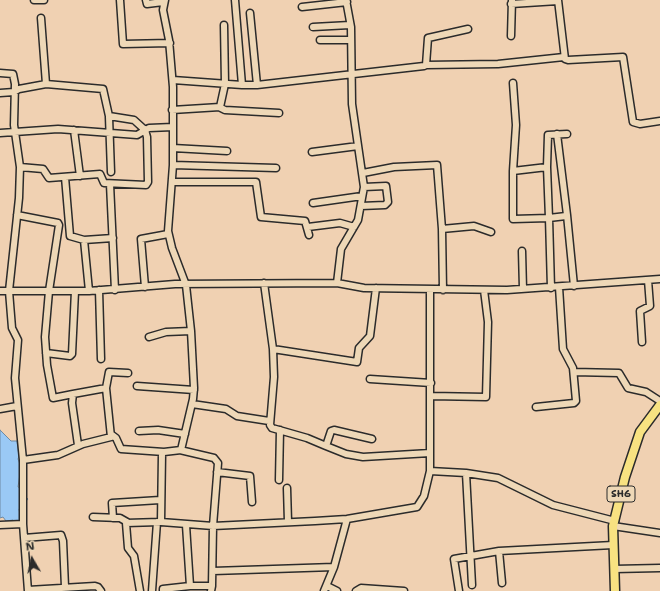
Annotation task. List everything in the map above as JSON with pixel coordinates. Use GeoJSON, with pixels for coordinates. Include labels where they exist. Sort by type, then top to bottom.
{"type":"FeatureCollection","features":[{"type":"Feature","properties":{"kind":"main road","name":"SH6"},"geometry":{"type":"LineString","coordinates":[[615,591],[613,545],[614,524],[634,447],[647,421],[660,405]]}},
{"type":"Feature","properties":{"kind":"street"},"geometry":{"type":"LineString","coordinates":[[34,0],[44,0]]}},
{"type":"Feature","properties":{"kind":"street"},"geometry":{"type":"LineString","coordinates":[[120,0],[123,44],[170,43]]}},
{"type":"Feature","properties":{"kind":"street"},"geometry":{"type":"LineString","coordinates":[[146,0],[147,4],[164,1],[163,10],[170,43],[173,80],[173,165],[168,234],[186,285],[191,331],[194,390],[192,404],[180,450]]}},
{"type":"Feature","properties":{"kind":"street"},"geometry":{"type":"LineString","coordinates":[[235,0],[242,85]]}},
{"type":"Feature","properties":{"kind":"street"},"geometry":{"type":"LineString","coordinates":[[302,6],[347,1],[350,24],[352,104],[364,187],[358,220],[341,249],[337,283]]}},
{"type":"Feature","properties":{"kind":"street"},"geometry":{"type":"LineString","coordinates":[[511,36],[511,2],[558,1],[564,57]]}},
{"type":"Feature","properties":{"kind":"street"},"geometry":{"type":"LineString","coordinates":[[250,13],[257,85]]}},
{"type":"Feature","properties":{"kind":"street"},"geometry":{"type":"LineString","coordinates":[[41,18],[46,84]]}},
{"type":"Feature","properties":{"kind":"street"},"geometry":{"type":"LineString","coordinates":[[313,28],[350,24]]}},
{"type":"Feature","properties":{"kind":"street"},"geometry":{"type":"LineString","coordinates":[[220,108],[225,84],[224,25]]}},
{"type":"Feature","properties":{"kind":"street"},"geometry":{"type":"LineString","coordinates":[[426,65],[428,39],[468,29]]}},
{"type":"Feature","properties":{"kind":"street"},"geometry":{"type":"LineString","coordinates":[[320,40],[351,40]]}},
{"type":"Feature","properties":{"kind":"street"},"geometry":{"type":"LineString","coordinates":[[173,80],[257,85],[426,65],[498,64],[564,57],[568,60],[623,57],[633,122],[640,124],[660,121]]}},
{"type":"Feature","properties":{"kind":"street"},"geometry":{"type":"LineString","coordinates":[[0,73],[14,74],[15,132],[20,167],[18,215],[9,291],[12,330],[18,340],[15,368],[17,406],[23,460],[22,524],[28,590],[96,586],[101,591]]}},
{"type":"Feature","properties":{"kind":"street"},"geometry":{"type":"LineString","coordinates":[[0,93],[14,92],[19,89],[46,84],[104,89],[109,117],[111,172]]}},
{"type":"Feature","properties":{"kind":"street"},"geometry":{"type":"LineString","coordinates":[[513,84],[516,125],[513,170],[513,219],[549,218],[567,215]]}},
{"type":"Feature","properties":{"kind":"street"},"geometry":{"type":"LineString","coordinates":[[172,110],[220,108],[225,110],[279,114]]}},
{"type":"Feature","properties":{"kind":"street"},"geometry":{"type":"LineString","coordinates":[[20,167],[43,169],[48,178],[100,174],[104,183],[144,186],[147,184],[147,141],[145,130],[133,119],[109,117]]}},
{"type":"Feature","properties":{"kind":"street"},"geometry":{"type":"LineString","coordinates":[[0,132],[58,129],[137,135],[149,128],[173,127]]}},
{"type":"Feature","properties":{"kind":"street"},"geometry":{"type":"LineString","coordinates":[[74,130],[80,176]]}},
{"type":"Feature","properties":{"kind":"street"},"geometry":{"type":"LineString","coordinates":[[557,134],[574,286]]}},
{"type":"Feature","properties":{"kind":"street"},"geometry":{"type":"LineString","coordinates":[[551,288],[546,167],[548,135],[567,134]]}},
{"type":"Feature","properties":{"kind":"street"},"geometry":{"type":"LineString","coordinates":[[312,152],[358,146]]}},
{"type":"Feature","properties":{"kind":"street"},"geometry":{"type":"LineString","coordinates":[[173,148],[227,151]]}},
{"type":"Feature","properties":{"kind":"street"},"geometry":{"type":"LineString","coordinates":[[173,165],[276,168]]}},
{"type":"Feature","properties":{"kind":"street"},"geometry":{"type":"LineString","coordinates":[[363,173],[394,168],[436,165],[442,229],[443,290]]}},
{"type":"Feature","properties":{"kind":"street"},"geometry":{"type":"LineString","coordinates":[[513,170],[546,167]]}},
{"type":"Feature","properties":{"kind":"street"},"geometry":{"type":"LineString","coordinates":[[65,177],[69,235],[84,240],[113,238]]}},
{"type":"Feature","properties":{"kind":"street"},"geometry":{"type":"LineString","coordinates":[[172,182],[256,182],[261,216],[304,221],[308,227],[309,235]]}},
{"type":"Feature","properties":{"kind":"street"},"geometry":{"type":"LineString","coordinates":[[110,184],[115,290]]}},
{"type":"Feature","properties":{"kind":"street"},"geometry":{"type":"LineString","coordinates":[[361,206],[385,205],[388,202],[386,186],[364,187]]}},
{"type":"Feature","properties":{"kind":"street"},"geometry":{"type":"LineString","coordinates":[[313,203],[362,196]]}},
{"type":"Feature","properties":{"kind":"street"},"geometry":{"type":"LineString","coordinates":[[18,215],[59,224],[49,291],[45,337],[53,398],[106,388]]}},
{"type":"Feature","properties":{"kind":"street"},"geometry":{"type":"LineString","coordinates":[[308,227],[340,223],[354,227]]}},
{"type":"Feature","properties":{"kind":"street"},"geometry":{"type":"LineString","coordinates":[[442,229],[473,226],[491,232]]}},
{"type":"Feature","properties":{"kind":"street"},"geometry":{"type":"LineString","coordinates":[[145,287],[141,239],[168,234]]}},
{"type":"Feature","properties":{"kind":"street"},"geometry":{"type":"LineString","coordinates":[[84,240],[89,291]]}},
{"type":"Feature","properties":{"kind":"street"},"geometry":{"type":"LineString","coordinates":[[522,251],[523,289]]}},
{"type":"Feature","properties":{"kind":"street"},"geometry":{"type":"LineString","coordinates":[[642,342],[640,310],[650,306],[648,280]]}},
{"type":"Feature","properties":{"kind":"street"},"geometry":{"type":"LineString","coordinates":[[0,291],[89,291],[186,285],[264,283],[337,283],[376,288],[484,290],[551,288],[660,280]]}},
{"type":"Feature","properties":{"kind":"street"},"geometry":{"type":"LineString","coordinates":[[264,283],[273,350],[274,377],[269,421],[271,427],[307,438],[346,454],[363,457],[430,453]]}},
{"type":"Feature","properties":{"kind":"street"},"geometry":{"type":"LineString","coordinates":[[536,407],[576,402],[574,372],[564,351],[558,287]]}},
{"type":"Feature","properties":{"kind":"street"},"geometry":{"type":"LineString","coordinates":[[273,350],[357,362],[359,348],[370,336],[376,288]]}},
{"type":"Feature","properties":{"kind":"street"},"geometry":{"type":"LineString","coordinates":[[99,290],[101,359]]}},
{"type":"Feature","properties":{"kind":"street"},"geometry":{"type":"LineString","coordinates":[[93,517],[123,518],[127,522],[159,522],[163,524],[214,526],[348,519],[417,507],[424,496],[430,471],[430,290]]}},
{"type":"Feature","properties":{"kind":"street"},"geometry":{"type":"LineString","coordinates":[[430,396],[486,397],[488,322],[484,290]]}},
{"type":"Feature","properties":{"kind":"street"},"geometry":{"type":"LineString","coordinates":[[46,353],[71,355],[75,291]]}},
{"type":"Feature","properties":{"kind":"street"},"geometry":{"type":"LineString","coordinates":[[149,337],[166,332],[191,331]]}},
{"type":"Feature","properties":{"kind":"street"},"geometry":{"type":"LineString","coordinates":[[128,373],[109,372],[106,388],[112,435],[117,439],[121,448],[164,452],[180,450],[216,459],[218,463],[211,589],[190,586],[151,591],[159,522],[162,454],[164,452]]}},
{"type":"Feature","properties":{"kind":"street"},"geometry":{"type":"LineString","coordinates":[[574,372],[619,373],[628,388],[648,392],[660,401]]}},
{"type":"Feature","properties":{"kind":"street"},"geometry":{"type":"LineString","coordinates":[[370,379],[430,383]]}},
{"type":"Feature","properties":{"kind":"street"},"geometry":{"type":"LineString","coordinates":[[137,386],[194,390]]}},
{"type":"Feature","properties":{"kind":"street"},"geometry":{"type":"LineString","coordinates":[[73,394],[72,403],[78,445]]}},
{"type":"Feature","properties":{"kind":"street"},"geometry":{"type":"LineString","coordinates":[[192,404],[226,409],[237,416],[269,421]]}},
{"type":"Feature","properties":{"kind":"street"},"geometry":{"type":"LineString","coordinates":[[0,409],[17,406]]}},
{"type":"Feature","properties":{"kind":"street"},"geometry":{"type":"LineString","coordinates":[[139,431],[158,430],[185,434]]}},
{"type":"Feature","properties":{"kind":"street"},"geometry":{"type":"LineString","coordinates":[[279,480],[280,430]]}},
{"type":"Feature","properties":{"kind":"street"},"geometry":{"type":"LineString","coordinates":[[326,446],[331,431],[334,430],[372,439]]}},
{"type":"Feature","properties":{"kind":"street"},"geometry":{"type":"LineString","coordinates":[[23,460],[58,455],[78,445],[112,435]]}},
{"type":"Feature","properties":{"kind":"street"},"geometry":{"type":"LineString","coordinates":[[430,471],[466,473],[498,478],[552,505],[614,524],[660,533]]}},
{"type":"Feature","properties":{"kind":"street"},"geometry":{"type":"LineString","coordinates":[[218,472],[250,476],[252,502]]}},
{"type":"Feature","properties":{"kind":"street"},"geometry":{"type":"LineString","coordinates":[[466,473],[472,585]]}},
{"type":"Feature","properties":{"kind":"street"},"geometry":{"type":"LineString","coordinates":[[287,488],[288,522]]}},
{"type":"Feature","properties":{"kind":"street"},"geometry":{"type":"LineString","coordinates":[[113,518],[112,503],[160,500]]}},
{"type":"Feature","properties":{"kind":"street"},"geometry":{"type":"LineString","coordinates":[[337,591],[325,589],[334,567],[348,519]]}},
{"type":"Feature","properties":{"kind":"street"},"geometry":{"type":"LineString","coordinates":[[127,522],[128,549],[134,556],[140,591]]}},
{"type":"Feature","properties":{"kind":"street"},"geometry":{"type":"LineString","coordinates":[[0,525],[22,524]]}},
{"type":"Feature","properties":{"kind":"street"},"geometry":{"type":"LineString","coordinates":[[186,525],[190,586]]}},
{"type":"Feature","properties":{"kind":"street"},"geometry":{"type":"LineString","coordinates":[[24,538],[61,536],[63,542],[64,587]]}},
{"type":"Feature","properties":{"kind":"street"},"geometry":{"type":"LineString","coordinates":[[459,591],[453,560],[470,555],[499,551],[613,545]]}},
{"type":"Feature","properties":{"kind":"street"},"geometry":{"type":"LineString","coordinates":[[499,551],[502,583]]}},
{"type":"Feature","properties":{"kind":"street"},"geometry":{"type":"LineString","coordinates":[[212,571],[334,567]]}},
{"type":"Feature","properties":{"kind":"street"},"geometry":{"type":"LineString","coordinates":[[614,569],[660,568]]}},
{"type":"Feature","properties":{"kind":"street"},"geometry":{"type":"LineString","coordinates":[[356,591],[361,588],[404,591]]}},
{"type":"Feature","properties":{"kind":"water"},"geometry":{"type":"Polygon","coordinates":[[[0,430],[11,441],[17,441],[18,459],[21,467],[18,487],[25,490],[26,497],[28,499],[19,509],[21,520],[15,522],[13,520],[6,521],[3,517],[0,518],[0,430]]]}}]}
